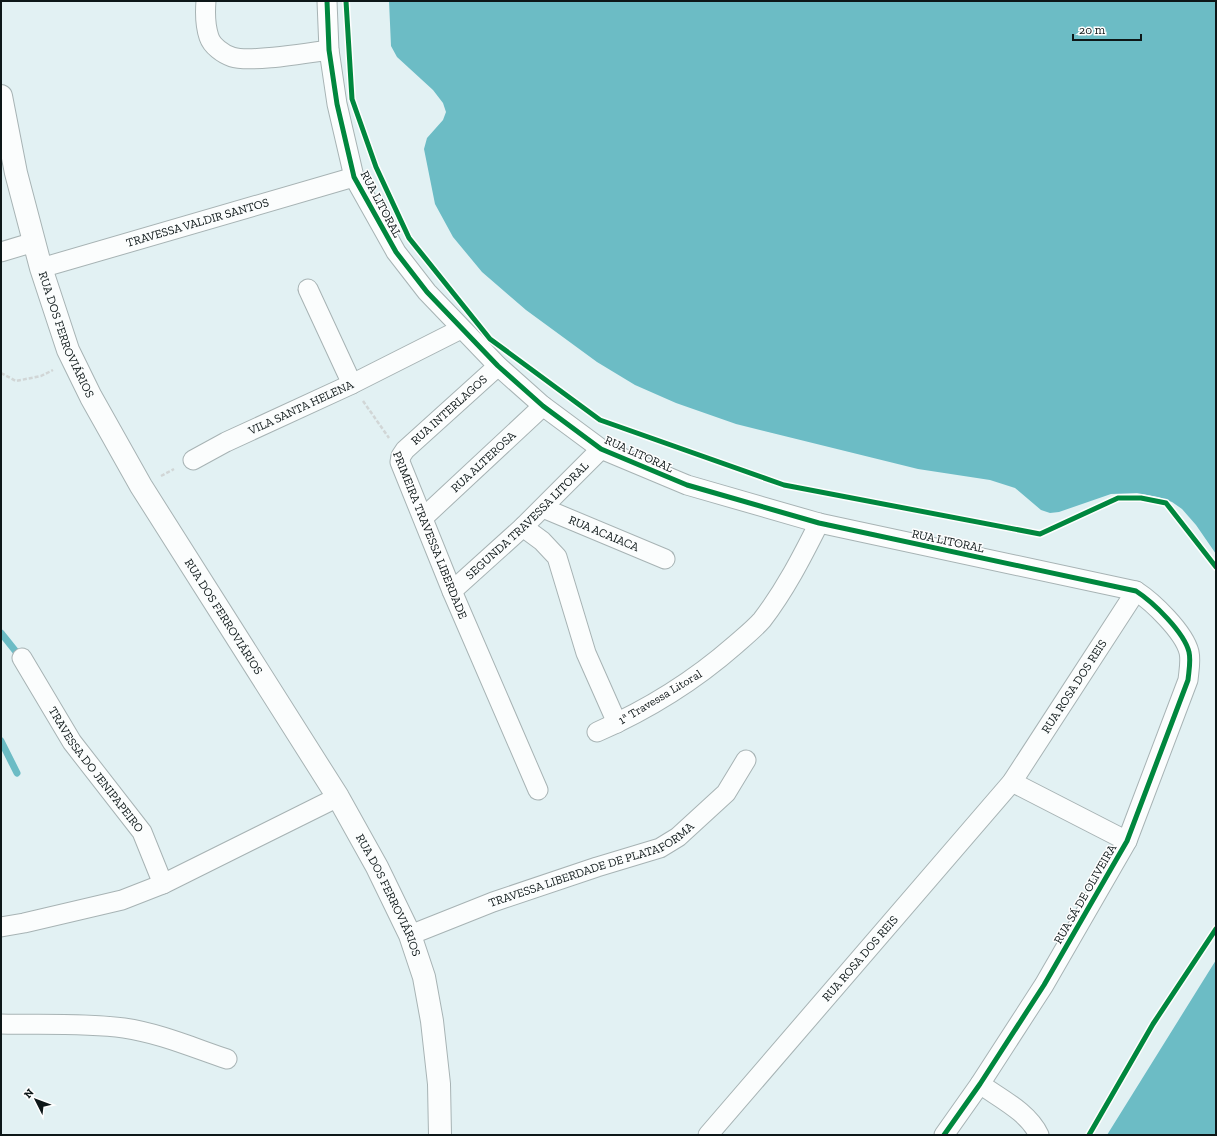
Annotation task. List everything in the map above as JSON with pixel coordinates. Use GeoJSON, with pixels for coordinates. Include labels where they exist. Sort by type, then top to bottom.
{"type":"FeatureCollection","features":[{"type":"Feature","properties":{"kind":"main road","name":"RUA DOS FERROVIÁRIOS"},"geometry":{"type":"LineString","coordinates":[[1,96],[16,173],[34,242],[68,350],[116,444],[140,486],[338,797],[377,867],[410,935],[424,977],[432,1021],[439,1084],[440,1135]]}},
{"type":"Feature","properties":{"kind":"street"},"geometry":{"type":"LineString","coordinates":[[206,1],[205,20],[210,39],[218,50],[232,57],[246,59],[329,50]]}},
{"type":"Feature","properties":{"kind":"street","name":"RUA LITORAL"},"geometry":{"type":"LineString","coordinates":[[326,1],[329,50],[344,138],[354,177],[396,252],[427,292],[498,366],[542,406],[601,449],[687,485],[819,523],[1136,591],[1162,612],[1184,640]]}},
{"type":"Feature","properties":{"kind":"street","name":"TRAVESSA VALDIR SANTOS"},"geometry":{"type":"LineString","coordinates":[[41,268],[354,177]]}},
{"type":"Feature","properties":{"kind":"street"},"geometry":{"type":"LineString","coordinates":[[1,252],[34,242]]}},
{"type":"Feature","properties":{"kind":"street"},"geometry":{"type":"LineString","coordinates":[[308,289],[352,384]]}},
{"type":"Feature","properties":{"kind":"street","name":"VILA SANTA HELENA"},"geometry":{"type":"LineString","coordinates":[[193,460],[226,442],[352,384],[461,329]]}},
{"type":"Feature","properties":{"kind":"street","name":"RUA INTERLAGOS"},"geometry":{"type":"LineString","coordinates":[[401,456],[405,450],[498,366]]}},
{"type":"Feature","properties":{"kind":"street","name":"RUA ALTEROSA"},"geometry":{"type":"LineString","coordinates":[[424,517],[542,406]]}},
{"type":"Feature","properties":{"kind":"street","name":"SEGUNDA TRAVESSA LITORAL"},"geometry":{"type":"LineString","coordinates":[[452,591],[543,508],[601,449]]}},
{"type":"Feature","properties":{"kind":"street","name":"PRIMEIRA TRAVESSA LIBERDADE"},"geometry":{"type":"LineString","coordinates":[[401,456],[401,466],[424,517],[452,591],[538,790]]}},
{"type":"Feature","properties":{"kind":"street","name":"RUA ACAIACA"},"geometry":{"type":"LineString","coordinates":[[543,508],[665,559]]}},
{"type":"Feature","properties":{"kind":"street","name":"1ª Travessa Litoral"},"geometry":{"type":"LineString","coordinates":[[597,732],[617,723],[690,681],[756,626],[796,570],[819,523]]}},
{"type":"Feature","properties":{"kind":"street"},"geometry":{"type":"LineString","coordinates":[[523,527],[542,541],[557,557],[586,653],[617,723]]}},
{"type":"Feature","properties":{"kind":"street","name":"RUA ROSA DOS REIS"},"geometry":{"type":"LineString","coordinates":[[708,1135],[1012,782],[1136,591]]}},
{"type":"Feature","properties":{"kind":"street","name":"RUA SÁ DE OLIVEIRA"},"geometry":{"type":"LineString","coordinates":[[944,1135],[980,1084],[1044,985],[1127,841],[1188,680],[1190,662],[1188,650],[1184,640]]}},
{"type":"Feature","properties":{"kind":"street","name":"TRAVESSA DO JENIPAPEIRO"},"geometry":{"type":"LineString","coordinates":[[22,658],[72,742],[142,832],[163,884]]}},
{"type":"Feature","properties":{"kind":"street","name":"TRAVESSA LIBERDADE DE PLATAFORMA"},"geometry":{"type":"LineString","coordinates":[[410,935],[500,900],[597,867],[660,848],[678,837],[726,793],[746,760]]}},
{"type":"Feature","properties":{"kind":"street"},"geometry":{"type":"LineString","coordinates":[[1012,782],[1127,841]]}},
{"type":"Feature","properties":{"kind":"street"},"geometry":{"type":"LineString","coordinates":[[1,927],[113,903],[163,884],[338,797]]}},
{"type":"Feature","properties":{"kind":"street"},"geometry":{"type":"LineString","coordinates":[[1,1024],[104,1026],[125,1029],[146,1033],[227,1059]]}},
{"type":"Feature","properties":{"kind":"street"},"geometry":{"type":"LineString","coordinates":[[980,1084],[1020,1112],[1032,1123],[1039,1135]]}},
{"type":"Feature","properties":{"kind":"path"},"geometry":{"type":"LineString","coordinates":[[1,373],[16,381],[41,376],[74,361]]}},
{"type":"Feature","properties":{"kind":"path"},"geometry":{"type":"LineString","coordinates":[[140,486],[193,460]]}},
{"type":"Feature","properties":{"kind":"water"},"geometry":{"type":"Polygon","coordinates":[[[389,1],[1216,1],[1216,554],[1196,525],[1182,509],[1172,502],[1158,497],[1137,493],[1111,494],[1059,512],[1050,513],[1041,510],[1015,488],[990,480],[918,469],[736,424],[676,403],[635,385],[597,362],[526,310],[482,272],[453,237],[435,204],[424,149],[427,138],[443,120],[446,112],[443,103],[433,90],[397,57],[391,46],[389,1]]]}},
{"type":"Feature","properties":{"kind":"water"},"geometry":{"type":"Polygon","coordinates":[[[1216,960],[1216,1135],[1107,1135],[1216,960]]]}},
{"type":"Feature","properties":{"kind":"waterway"},"geometry":{"type":"LineString","coordinates":[[1,633],[21,658]]}},
{"type":"Feature","properties":{"kind":"waterway"},"geometry":{"type":"LineString","coordinates":[[1,741],[17,773]]}},
{"type":"Feature","properties":{"kind":"cycle path"},"geometry":{"type":"LineString","coordinates":[[327,1],[329,50],[337,104],[354,177],[396,252],[427,292],[498,366],[543,406],[601,449],[687,485],[819,523],[1136,591],[1151,602],[1167,618],[1186,644],[1190,659],[1188,680],[1127,841],[1044,985],[980,1084],[944,1135]]}},
{"type":"Feature","properties":{"kind":"cycle path"},"geometry":{"type":"LineString","coordinates":[[346,1],[352,99],[376,167],[409,238],[490,339],[600,420],[784,485],[1040,534],[1118,498],[1141,498],[1166,503],[1216,567]]}},
{"type":"Feature","properties":{"kind":"cycle path"},"geometry":{"type":"LineString","coordinates":[[1089,1135],[1153,1024],[1216,929]]}}]}
